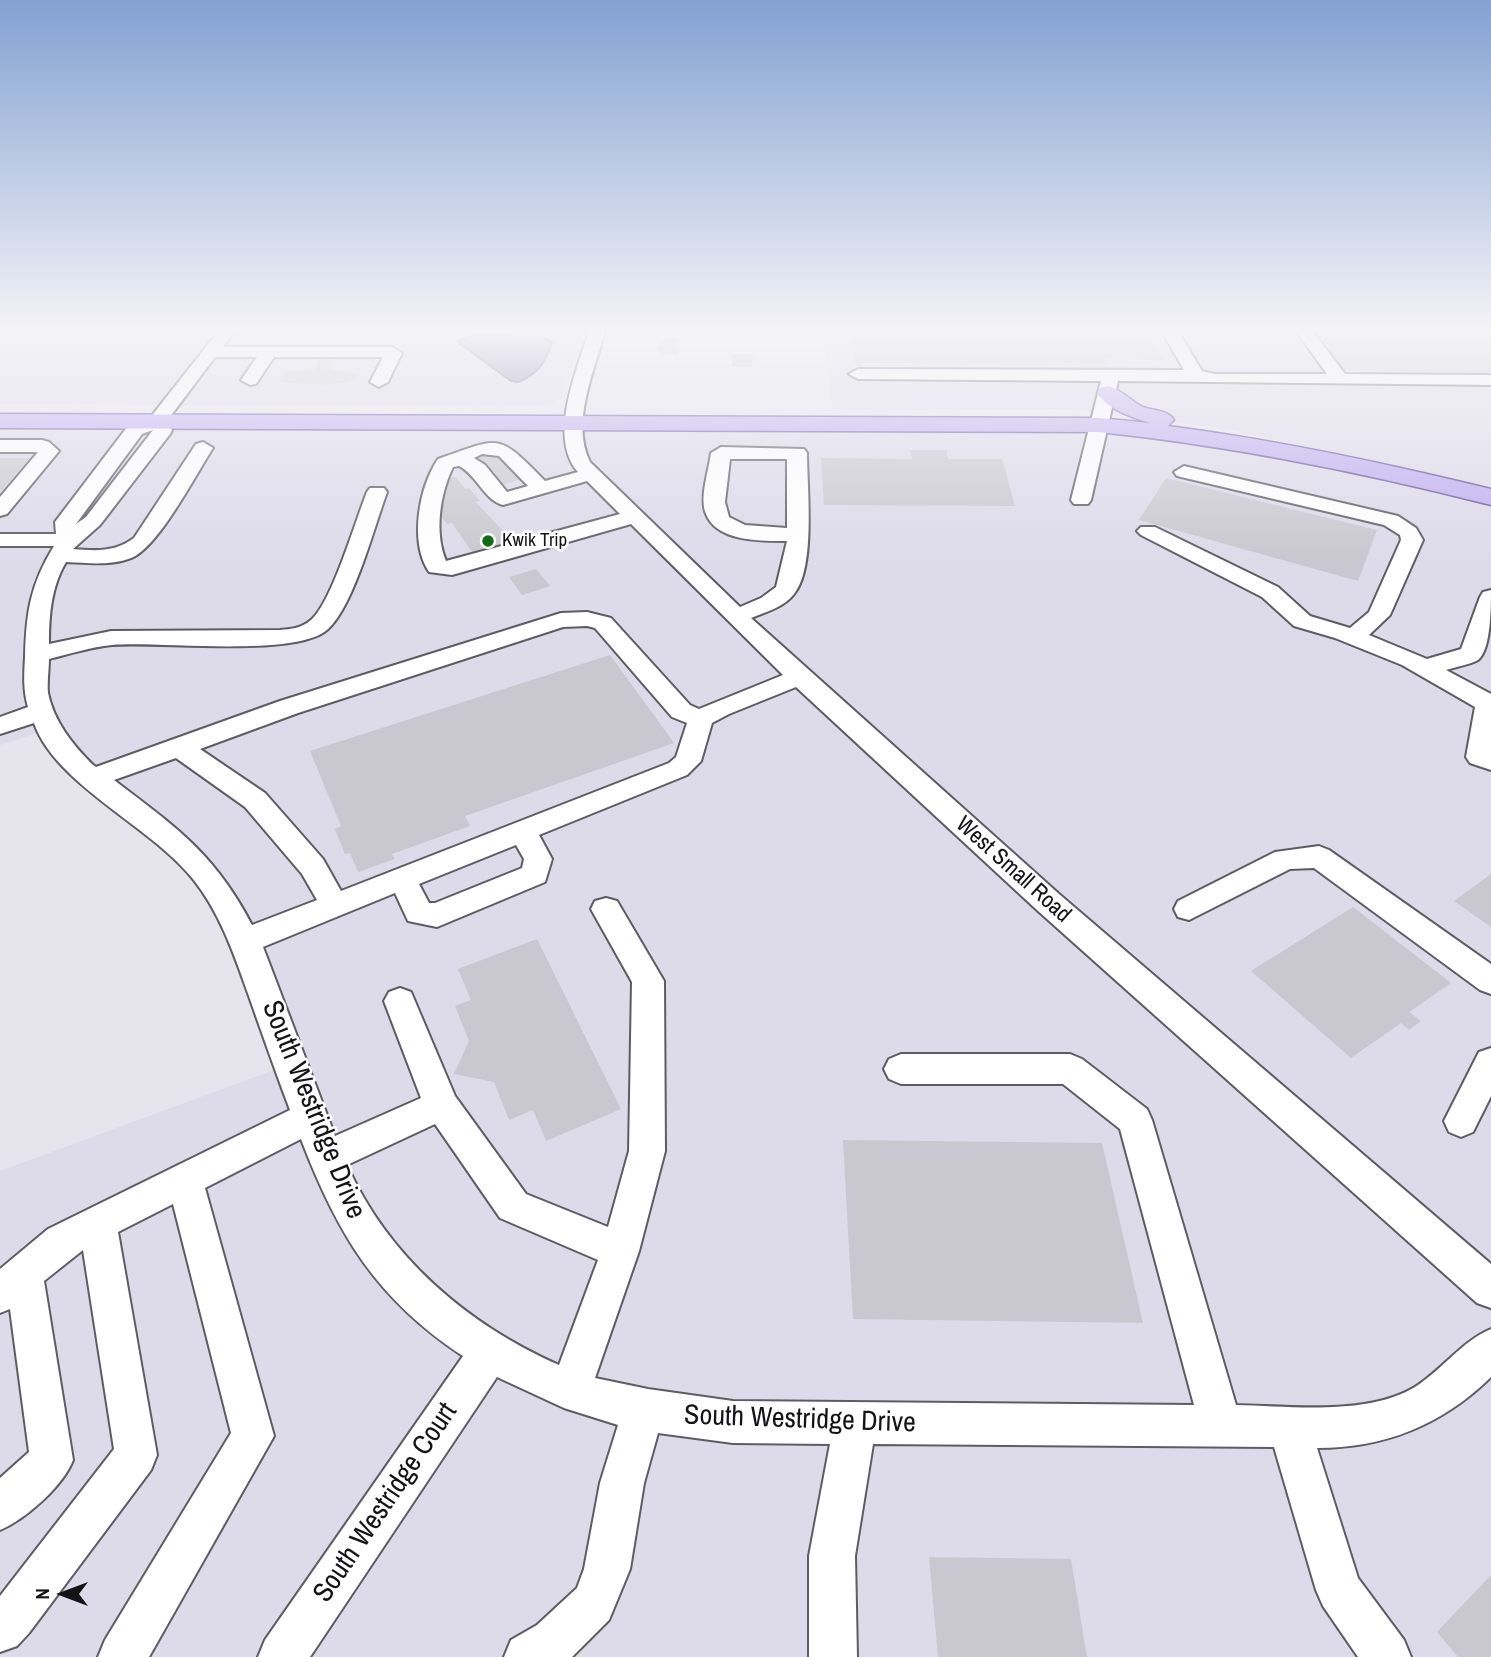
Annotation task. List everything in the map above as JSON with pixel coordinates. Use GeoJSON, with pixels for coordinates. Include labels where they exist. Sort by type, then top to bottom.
{"type":"FeatureCollection","features":[{"type":"Feature","properties":{"kind":"main road"},"geometry":{"type":"LineString","coordinates":[[0,421],[163,415],[575,416],[980,405]]}},
{"type":"Feature","properties":{"kind":"main road"},"geometry":{"type":"LineString","coordinates":[[1116,405],[1218,438],[1410,476]]}},
{"type":"Feature","properties":{"kind":"main road"},"geometry":{"type":"LineString","coordinates":[[1117,405],[1167,421],[1233,430],[1380,466],[1491,498]]}},
{"type":"Feature","properties":{"kind":"main road"},"geometry":{"type":"LineString","coordinates":[[0,407],[163,415]]}},
{"type":"Feature","properties":{"kind":"street"},"geometry":{"type":"LineString","coordinates":[[163,415],[171,405]]}},
{"type":"Feature","properties":{"kind":"street"},"geometry":{"type":"LineString","coordinates":[[575,416],[578,405]]}},
{"type":"Feature","properties":{"kind":"street"},"geometry":{"type":"LineString","coordinates":[[1081,500],[1105,405]]}},
{"type":"Feature","properties":{"kind":"street","name":"South Westridge Drive"},"geometry":{"type":"LineString","coordinates":[[163,415],[163,430],[93,521],[64,547],[42,592],[35,684],[40,711],[64,751],[93,778],[177,843],[204,872],[228,908],[245,941],[336,1184],[363,1232],[380,1254],[420,1298],[451,1323],[534,1374],[595,1398],[666,1415],[733,1422],[1348,1427],[1401,1418],[1433,1401],[1491,1349]]}},
{"type":"Feature","properties":{"kind":"street","name":"West Small Road"},"geometry":{"type":"LineString","coordinates":[[575,416],[576,454],[592,474],[735,616],[1038,892],[1491,1289]]}},
{"type":"Feature","properties":{"kind":"street"},"geometry":{"type":"LineString","coordinates":[[0,446],[42,446],[49,452],[0,510]]}},
{"type":"Feature","properties":{"kind":"street"},"geometry":{"type":"LineString","coordinates":[[0,540],[120,556],[131,552],[142,542],[203,448]]}},
{"type":"Feature","properties":{"kind":"street"},"geometry":{"type":"LineString","coordinates":[[542,489],[499,448],[479,448],[457,463],[429,518],[431,556],[437,566],[444,569],[571,537],[635,516]]}},
{"type":"Feature","properties":{"kind":"street"},"geometry":{"type":"LineString","coordinates":[[735,616],[777,601],[791,587],[799,535],[797,453],[721,453],[715,512],[721,523],[735,531],[799,535]]}},
{"type":"Feature","properties":{"kind":"street"},"geometry":{"type":"LineString","coordinates":[[457,463],[503,499],[592,474]]}},
{"type":"Feature","properties":{"kind":"street"},"geometry":{"type":"LineString","coordinates":[[1184,472],[1391,520],[1409,532],[1412,540],[1379,615],[1353,637]]}},
{"type":"Feature","properties":{"kind":"street"},"geometry":{"type":"LineString","coordinates":[[36,653],[110,638],[280,637],[310,632],[328,616],[336,601],[377,492]]}},
{"type":"Feature","properties":{"kind":"street"},"geometry":{"type":"LineString","coordinates":[[1148,531],[1270,592],[1302,621],[1353,637],[1417,664],[1489,705],[1479,757],[1491,761]]}},
{"type":"Feature","properties":{"kind":"street"},"geometry":{"type":"LineString","coordinates":[[1417,664],[1471,654],[1484,642],[1491,597]]}},
{"type":"Feature","properties":{"kind":"street"},"geometry":{"type":"LineString","coordinates":[[93,778],[315,699],[561,620],[587,619],[603,623],[681,711],[701,719]]}},
{"type":"Feature","properties":{"kind":"street"},"geometry":{"type":"LineString","coordinates":[[245,941],[678,769],[688,761],[701,719],[720,708],[800,677]]}},
{"type":"Feature","properties":{"kind":"street"},"geometry":{"type":"LineString","coordinates":[[0,726],[40,711]]}},
{"type":"Feature","properties":{"kind":"street"},"geometry":{"type":"LineString","coordinates":[[179,747],[256,800],[313,867],[334,905]]}},
{"type":"Feature","properties":{"kind":"street"},"geometry":{"type":"LineString","coordinates":[[402,878],[419,913],[437,915],[535,874],[538,859],[522,831]]}},
{"type":"Feature","properties":{"kind":"street"},"geometry":{"type":"LineString","coordinates":[[1189,909],[1285,859],[1319,857],[1491,981]]}},
{"type":"Feature","properties":{"kind":"street"},"geometry":{"type":"LineString","coordinates":[[570,1389],[620,1251],[647,1151],[648,981],[606,909]]}},
{"type":"Feature","properties":{"kind":"street"},"geometry":{"type":"LineString","coordinates":[[400,1000],[441,1105],[513,1206],[620,1251]]}},
{"type":"Feature","properties":{"kind":"street"},"geometry":{"type":"LineString","coordinates":[[1461,1121],[1491,1062]]}},
{"type":"Feature","properties":{"kind":"street"},"geometry":{"type":"LineString","coordinates":[[901,1069],[1070,1069],[1135,1120],[1221,1426]]}},
{"type":"Feature","properties":{"kind":"street"},"geometry":{"type":"LineString","coordinates":[[326,1157],[441,1105]]}},
{"type":"Feature","properties":{"kind":"street"},"geometry":{"type":"LineString","coordinates":[[0,1508],[52,1460],[12,1284],[61,1242],[310,1117]]}},
{"type":"Feature","properties":{"kind":"street"},"geometry":{"type":"LineString","coordinates":[[121,1657],[253,1436],[185,1180]]}},
{"type":"Feature","properties":{"kind":"street"},"geometry":{"type":"LineString","coordinates":[[0,1629],[13,1617],[136,1455],[98,1224]]}},
{"type":"Feature","properties":{"kind":"street","name":"South Westridge Court"},"geometry":{"type":"LineString","coordinates":[[282,1657],[491,1350]]}},
{"type":"Feature","properties":{"kind":"street"},"geometry":{"type":"LineString","coordinates":[[528,1657],[554,1642],[593,1604],[607,1569],[622,1483],[643,1410]]}},
{"type":"Feature","properties":{"kind":"street"},"geometry":{"type":"LineString","coordinates":[[833,1657],[832,1556],[855,1423]]}},
{"type":"Feature","properties":{"kind":"street"},"geometry":{"type":"LineString","coordinates":[[1289,1427],[1339,1590],[1387,1657]]}},
{"type":"Feature","properties":{"kind":"shaded area"},"geometry":{"type":"Polygon","coordinates":[[[335,405],[531,405],[505,406],[335,405]]]}},
{"type":"Feature","properties":{"kind":"shaded area"},"geometry":{"type":"Polygon","coordinates":[[[832,405],[1491,405],[1491,1657],[0,1657],[0,1171],[290,1064],[228,908],[49,729],[0,745],[0,421],[1070,424],[1380,466],[1233,430],[1066,409],[833,410],[832,405]]]}},
{"type":"Feature","properties":{"kind":"building","name":"Kwik Trip"},"geometry":{"type":"Polygon","coordinates":[[[494,449],[521,479],[502,485],[475,454],[494,449]]]}},
{"type":"Feature","properties":{"kind":"building"},"geometry":{"type":"Polygon","coordinates":[[[910,450],[946,450],[948,459],[1002,459],[1015,506],[824,505],[821,458],[912,459],[910,450]]]}},
{"type":"Feature","properties":{"kind":"building"},"geometry":{"type":"Polygon","coordinates":[[[0,458],[30,458],[0,492],[0,458]]]}},
{"type":"Feature","properties":{"kind":"building","name":"Kwik Trip"},"geometry":{"type":"Polygon","coordinates":[[[456,477],[465,489],[469,488],[480,501],[476,502],[514,543],[474,555],[452,523],[447,524],[435,510],[447,478],[456,477]]]}},
{"type":"Feature","properties":{"kind":"building"},"geometry":{"type":"Polygon","coordinates":[[[1166,478],[1377,530],[1358,581],[1139,520],[1166,478]]]}},
{"type":"Feature","properties":{"kind":"building"},"geometry":{"type":"Polygon","coordinates":[[[536,569],[550,586],[522,595],[509,577],[536,569]]]}},
{"type":"Feature","properties":{"kind":"building"},"geometry":{"type":"Polygon","coordinates":[[[610,655],[674,743],[465,816],[470,826],[392,854],[395,859],[358,872],[350,853],[345,854],[335,829],[341,826],[310,751],[610,655]]]}},
{"type":"Feature","properties":{"kind":"building"},"geometry":{"type":"Polygon","coordinates":[[[1491,874],[1491,927],[1454,901],[1491,874]]]}},
{"type":"Feature","properties":{"kind":"building"},"geometry":{"type":"Polygon","coordinates":[[[1353,907],[1451,983],[1409,1012],[1421,1021],[1409,1030],[1401,1023],[1351,1058],[1251,971],[1353,907]]]}},
{"type":"Feature","properties":{"kind":"building"},"geometry":{"type":"Polygon","coordinates":[[[537,939],[621,1109],[546,1141],[533,1110],[509,1120],[494,1082],[454,1074],[469,1041],[455,1006],[471,1000],[458,969],[537,939]]]}},
{"type":"Feature","properties":{"kind":"building"},"geometry":{"type":"Polygon","coordinates":[[[843,1140],[1102,1143],[1143,1323],[853,1319],[843,1140]]]}},
{"type":"Feature","properties":{"kind":"building"},"geometry":{"type":"Polygon","coordinates":[[[929,1557],[1071,1559],[1087,1657],[938,1657],[929,1557]]]}},
{"type":"Feature","properties":{"kind":"building"},"geometry":{"type":"Polygon","coordinates":[[[1491,1575],[1491,1657],[1458,1657],[1437,1632],[1491,1575]]]}},
{"type":"Feature","properties":{"kind":"place","name":"Kwik Trip"},"geometry":{"type":"Point","coordinates":[488,541]}}]}
